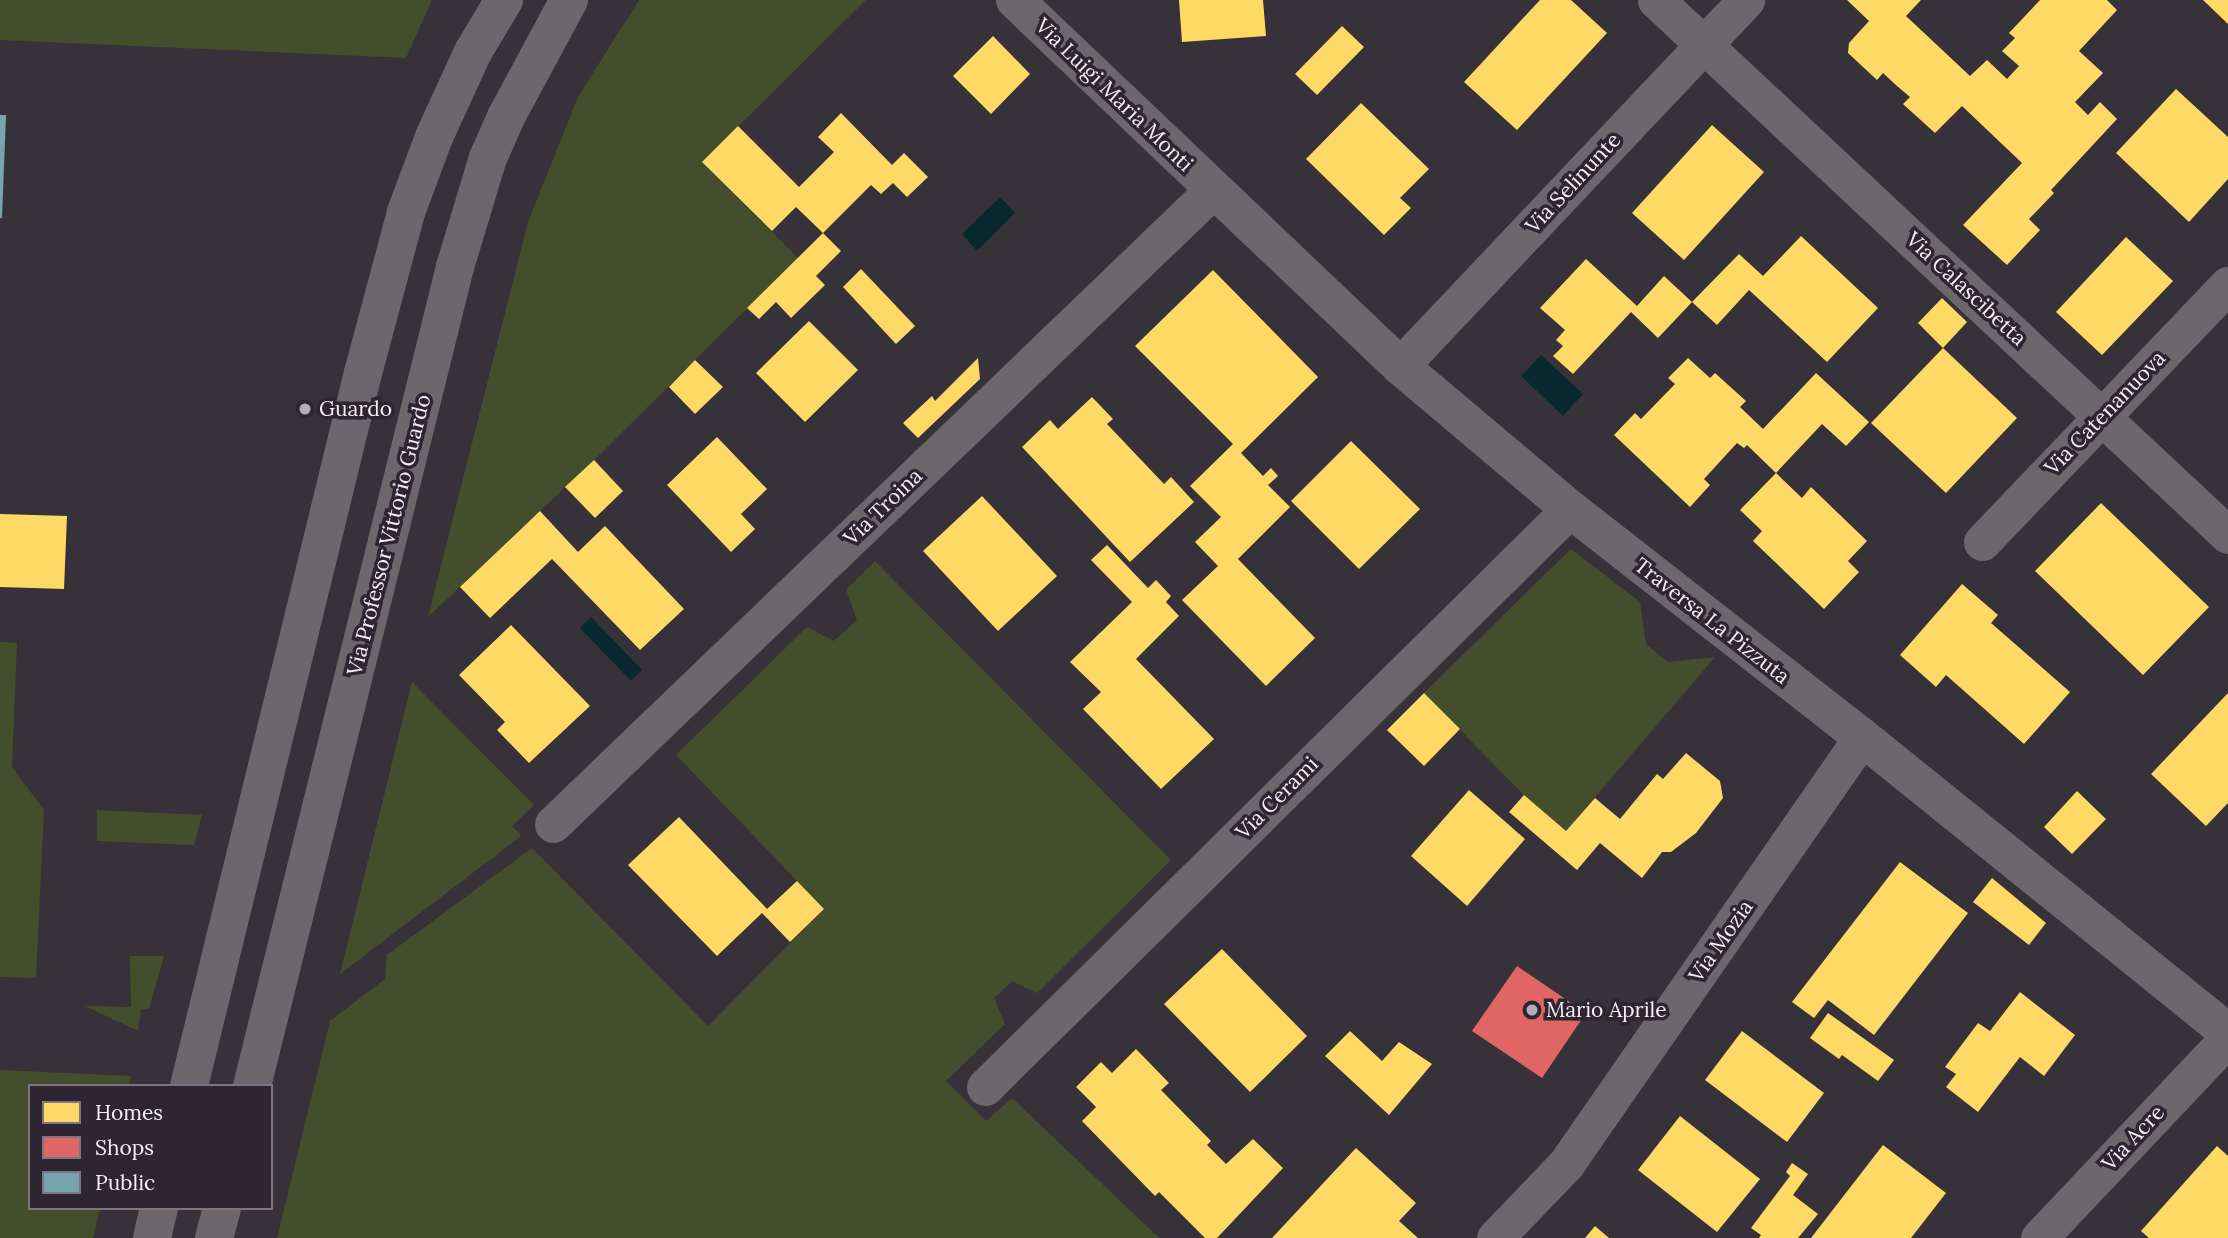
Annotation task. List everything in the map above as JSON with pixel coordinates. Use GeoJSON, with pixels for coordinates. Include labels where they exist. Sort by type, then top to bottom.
{"type":"FeatureCollection","features":[{"type":"Feature","properties":{"kind":"street"},"geometry":{"type":"LineString","coordinates":[[189,1084],[363,373],[405,212],[439,125],[473,52],[504,0]]}},
{"type":"Feature","properties":{"kind":"street","name":"Via Professor Vittorio Guardo"},"geometry":{"type":"LineString","coordinates":[[252,1084],[455,267],[488,158],[506,117],[569,0]]}},
{"type":"Feature","properties":{"kind":"street","name":"Via Luigi Maria Monti"},"geometry":{"type":"LineString","coordinates":[[1015,0],[1213,190]]}},
{"type":"Feature","properties":{"kind":"street","name":"Via Calascibetta"},"geometry":{"type":"LineString","coordinates":[[1656,0],[2228,534]]}},
{"type":"Feature","properties":{"kind":"street","name":"Via Selinunte"},"geometry":{"type":"LineString","coordinates":[[1400,366],[1746,0]]}},
{"type":"Feature","properties":{"kind":"street","name":"Traversa La Pizzuta"},"geometry":{"type":"LineString","coordinates":[[1213,190],[1400,366],[1570,509],[1862,737],[2228,1035]]}},
{"type":"Feature","properties":{"kind":"street","name":"Via Troina"},"geometry":{"type":"LineString","coordinates":[[553,824],[1213,190]]}},
{"type":"Feature","properties":{"kind":"street","name":"Via Catenanuova"},"geometry":{"type":"LineString","coordinates":[[1982,542],[2228,285]]}},
{"type":"Feature","properties":{"kind":"street","name":"Via Cerami"},"geometry":{"type":"LineString","coordinates":[[985,1087],[1570,509]]}},
{"type":"Feature","properties":{"kind":"street","name":"Via Mozia"},"geometry":{"type":"LineString","coordinates":[[1495,1238],[1566,1164],[1862,737]]}},
{"type":"Feature","properties":{"kind":"street","name":"Via Acre"},"geometry":{"type":"LineString","coordinates":[[2039,1238],[2228,1035]]}},
{"type":"Feature","properties":{"kind":"street"},"geometry":{"type":"LineString","coordinates":[[152,1238],[159,1210]]}},
{"type":"Feature","properties":{"kind":"street"},"geometry":{"type":"LineString","coordinates":[[214,1238],[221,1210]]}},
{"type":"Feature","properties":{"kind":"green space"},"geometry":{"type":"Polygon","coordinates":[[[0,0],[432,0],[406,58],[0,40],[0,0]]]}},
{"type":"Feature","properties":{"kind":"green space"},"geometry":{"type":"Polygon","coordinates":[[[639,0],[866,0],[702,162],[798,258],[594,460],[428,617],[528,222],[578,97],[639,0]]]}},
{"type":"Feature","properties":{"kind":"green space"},"geometry":{"type":"Polygon","coordinates":[[[1571,549],[1640,602],[1646,644],[1668,662],[1715,657],[1566,831],[1524,795],[1424,693],[1571,549]]]}},
{"type":"Feature","properties":{"kind":"green space"},"geometry":{"type":"Polygon","coordinates":[[[875,561],[1171,860],[1037,993],[1012,981],[994,998],[1005,1024],[946,1081],[986,1121],[1012,1098],[1159,1238],[277,1238],[330,1021],[385,979],[387,955],[532,848],[708,1026],[824,909],[676,755],[807,627],[834,641],[857,620],[846,590],[875,561]]]}},
{"type":"Feature","properties":{"kind":"green space"},"geometry":{"type":"Polygon","coordinates":[[[0,642],[17,643],[12,767],[44,810],[36,978],[0,977],[0,642]]]}},
{"type":"Feature","properties":{"kind":"green space"},"geometry":{"type":"Polygon","coordinates":[[[412,682],[534,805],[512,826],[521,836],[340,974],[412,682]]]}},
{"type":"Feature","properties":{"kind":"green space"},"geometry":{"type":"Polygon","coordinates":[[[97,810],[202,815],[194,845],[97,841],[97,810]]]}},
{"type":"Feature","properties":{"kind":"green space"},"geometry":{"type":"Polygon","coordinates":[[[130,956],[164,956],[149,1009],[141,1010],[138,1031],[85,1006],[131,1007],[130,956]]]}},
{"type":"Feature","properties":{"kind":"green space"},"geometry":{"type":"Polygon","coordinates":[[[0,1070],[131,1076],[129,1084],[28,1084],[28,1210],[100,1210],[93,1238],[0,1238],[0,1070]]]}},
{"type":"Feature","properties":{"kind":"water"},"geometry":{"type":"Polygon","coordinates":[[[1000,197],[1015,213],[977,251],[962,234],[1000,197]]]}},
{"type":"Feature","properties":{"kind":"water"},"geometry":{"type":"Polygon","coordinates":[[[1541,355],[1583,394],[1563,416],[1521,376],[1541,355]]]}},
{"type":"Feature","properties":{"kind":"water"},"geometry":{"type":"Polygon","coordinates":[[[591,617],[642,670],[631,681],[580,628],[591,617]]]}},
{"type":"Feature","properties":{"kind":"building: Homes"},"geometry":{"type":"Polygon","coordinates":[[[1179,0],[1263,0],[1266,36],[1182,42],[1179,0]]]}},
{"type":"Feature","properties":{"kind":"building: Homes"},"geometry":{"type":"Polygon","coordinates":[[[1540,0],[1571,0],[1607,33],[1517,130],[1464,82],[1540,0]]]}},
{"type":"Feature","properties":{"kind":"building: Homes"},"geometry":{"type":"Polygon","coordinates":[[[1847,0],[1921,0],[1906,16],[1970,76],[1987,60],[2007,79],[2019,66],[2002,51],[2015,38],[2009,33],[2040,0],[2107,0],[2117,10],[2079,51],[2103,73],[2075,102],[2088,115],[2100,102],[2117,119],[2051,190],[2054,193],[2029,219],[2040,230],[2007,265],[1963,225],[2022,163],[1962,106],[1935,133],[1903,104],[1910,97],[1883,73],[1877,80],[1848,53],[1849,43],[1869,21],[1847,0]]]}},
{"type":"Feature","properties":{"kind":"building: Homes"},"geometry":{"type":"Polygon","coordinates":[[[2203,0],[2228,0],[2228,24],[2203,0]]]}},
{"type":"Feature","properties":{"kind":"building: Homes"},"geometry":{"type":"Polygon","coordinates":[[[1342,26],[1364,47],[1317,95],[1295,74],[1342,26]]]}},
{"type":"Feature","properties":{"kind":"building: Homes"},"geometry":{"type":"Polygon","coordinates":[[[993,36],[1030,74],[991,114],[953,76],[993,36]]]}},
{"type":"Feature","properties":{"kind":"building: Homes"},"geometry":{"type":"Polygon","coordinates":[[[2176,89],[2228,137],[2228,179],[2189,222],[2116,153],[2176,89]]]}},
{"type":"Feature","properties":{"kind":"building: Homes"},"geometry":{"type":"Polygon","coordinates":[[[1361,103],[1429,169],[1400,198],[1411,208],[1384,235],[1306,159],[1361,103]]]}},
{"type":"Feature","properties":{"kind":"building: Homes"},"geometry":{"type":"Polygon","coordinates":[[[841,113],[892,165],[904,153],[928,177],[907,197],[893,183],[881,194],[871,185],[823,233],[796,207],[772,231],[702,162],[738,126],[799,187],[834,152],[818,137],[841,113]]]}},
{"type":"Feature","properties":{"kind":"building: Homes"},"geometry":{"type":"Polygon","coordinates":[[[1712,125],[1764,172],[1684,260],[1632,213],[1712,125]]]}},
{"type":"Feature","properties":{"kind":"building: Homes"},"geometry":{"type":"Polygon","coordinates":[[[823,233],[841,251],[816,276],[825,285],[791,318],[776,302],[759,319],[747,308],[823,233]]]}},
{"type":"Feature","properties":{"kind":"building: Homes"},"geometry":{"type":"Polygon","coordinates":[[[1801,236],[1878,308],[1827,362],[1749,290],[1717,325],[1692,302],[1739,254],[1763,276],[1801,236]]]}},
{"type":"Feature","properties":{"kind":"building: Homes"},"geometry":{"type":"Polygon","coordinates":[[[2126,237],[2173,281],[2102,355],[2056,312],[2126,237]]]}},
{"type":"Feature","properties":{"kind":"building: Homes"},"geometry":{"type":"Polygon","coordinates":[[[1586,259],[1637,306],[1664,276],[1692,302],[1658,338],[1631,312],[1573,374],[1553,356],[1563,346],[1556,340],[1565,330],[1540,308],[1586,259]]]}},
{"type":"Feature","properties":{"kind":"building: Homes"},"geometry":{"type":"Polygon","coordinates":[[[861,269],[915,326],[896,344],[843,287],[861,269]]]}},
{"type":"Feature","properties":{"kind":"building: Homes"},"geometry":{"type":"Polygon","coordinates":[[[1213,270],[1318,377],[1241,453],[1263,476],[1271,468],[1278,476],[1268,485],[1290,507],[1238,559],[1315,638],[1266,686],[1182,600],[1218,566],[1195,542],[1221,517],[1190,486],[1233,444],[1135,346],[1213,270]]]}},
{"type":"Feature","properties":{"kind":"building: Homes"},"geometry":{"type":"Polygon","coordinates":[[[1942,298],[1967,322],[1943,348],[1918,323],[1942,298]]]}},
{"type":"Feature","properties":{"kind":"building: Homes"},"geometry":{"type":"Polygon","coordinates":[[[809,321],[858,370],[805,422],[756,373],[809,321]]]}},
{"type":"Feature","properties":{"kind":"building: Homes"},"geometry":{"type":"Polygon","coordinates":[[[1943,348],[2017,418],[1946,493],[1871,423],[1943,348]]]}},
{"type":"Feature","properties":{"kind":"building: Homes"},"geometry":{"type":"Polygon","coordinates":[[[978,358],[980,379],[918,438],[903,423],[932,396],[935,401],[978,358]]]}},
{"type":"Feature","properties":{"kind":"building: Homes"},"geometry":{"type":"Polygon","coordinates":[[[1688,358],[1710,378],[1715,373],[1746,401],[1740,407],[1763,429],[1816,373],[1869,422],[1846,446],[1822,424],[1776,473],[1747,445],[1744,448],[1737,443],[1704,479],[1710,485],[1690,507],[1614,435],[1635,413],[1641,419],[1675,384],[1668,378],[1688,358]]]}},
{"type":"Feature","properties":{"kind":"building: Homes"},"geometry":{"type":"Polygon","coordinates":[[[695,360],[723,387],[695,414],[669,387],[695,360]]]}},
{"type":"Feature","properties":{"kind":"building: Homes"},"geometry":{"type":"Polygon","coordinates":[[[1092,397],[1113,419],[1107,424],[1164,484],[1171,477],[1194,502],[1130,562],[1022,447],[1050,420],[1058,429],[1092,397]]]}},
{"type":"Feature","properties":{"kind":"building: Homes"},"geometry":{"type":"Polygon","coordinates":[[[717,437],[767,489],[741,514],[755,529],[731,552],[667,485],[717,437]]]}},
{"type":"Feature","properties":{"kind":"building: Homes"},"geometry":{"type":"Polygon","coordinates":[[[1351,441],[1420,509],[1359,569],[1291,501],[1351,441]]]}},
{"type":"Feature","properties":{"kind":"building: Homes"},"geometry":{"type":"Polygon","coordinates":[[[594,460],[623,491],[595,518],[565,487],[594,460]]]}},
{"type":"Feature","properties":{"kind":"building: Homes"},"geometry":{"type":"Polygon","coordinates":[[[1776,473],[1802,498],[1811,487],[1867,541],[1848,561],[1859,572],[1824,609],[1753,541],[1762,531],[1740,510],[1776,473]]]}},
{"type":"Feature","properties":{"kind":"building: Homes"},"geometry":{"type":"Polygon","coordinates":[[[982,496],[1057,576],[998,631],[923,551],[982,496]]]}},
{"type":"Feature","properties":{"kind":"building: Homes"},"geometry":{"type":"Polygon","coordinates":[[[2101,503],[2209,607],[2143,675],[2035,571],[2101,503]]]}},
{"type":"Feature","properties":{"kind":"building: Homes"},"geometry":{"type":"Polygon","coordinates":[[[540,511],[578,552],[605,526],[684,609],[640,650],[552,559],[490,618],[460,587],[540,511]]]}},
{"type":"Feature","properties":{"kind":"building: Homes"},"geometry":{"type":"Polygon","coordinates":[[[0,514],[67,516],[64,589],[0,587],[0,514]]]}},
{"type":"Feature","properties":{"kind":"building: Homes"},"geometry":{"type":"Polygon","coordinates":[[[1107,545],[1148,588],[1156,580],[1171,596],[1166,602],[1179,616],[1136,659],[1214,739],[1161,789],[1083,709],[1101,692],[1070,662],[1132,602],[1091,560],[1107,545]]]}},
{"type":"Feature","properties":{"kind":"building: Homes"},"geometry":{"type":"Polygon","coordinates":[[[1962,584],[1998,615],[1991,623],[2070,692],[2024,744],[1946,675],[1936,687],[1900,655],[1962,584]]]}},
{"type":"Feature","properties":{"kind":"building: Homes"},"geometry":{"type":"Polygon","coordinates":[[[511,625],[590,706],[529,763],[497,730],[505,722],[459,675],[511,625]]]}},
{"type":"Feature","properties":{"kind":"building: Homes"},"geometry":{"type":"Polygon","coordinates":[[[1424,693],[1460,729],[1424,766],[1387,730],[1424,693]]]}},
{"type":"Feature","properties":{"kind":"building: Homes"},"geometry":{"type":"Polygon","coordinates":[[[2228,693],[2228,803],[2206,826],[2151,774],[2228,693]]]}},
{"type":"Feature","properties":{"kind":"building: Homes"},"geometry":{"type":"Polygon","coordinates":[[[1686,753],[1720,781],[1723,798],[1696,833],[1671,852],[1662,852],[1642,878],[1600,843],[1577,870],[1509,812],[1524,795],[1566,831],[1595,798],[1620,819],[1657,774],[1663,779],[1686,753]]]}},
{"type":"Feature","properties":{"kind":"building: Homes"},"geometry":{"type":"Polygon","coordinates":[[[1469,790],[1525,839],[1467,906],[1411,856],[1469,790]]]}},
{"type":"Feature","properties":{"kind":"building: Homes"},"geometry":{"type":"Polygon","coordinates":[[[2077,791],[2106,819],[2072,854],[2044,827],[2077,791]]]}},
{"type":"Feature","properties":{"kind":"building: Homes"},"geometry":{"type":"Polygon","coordinates":[[[679,817],[767,909],[797,881],[824,909],[790,942],[762,913],[717,956],[628,865],[679,817]]]}},
{"type":"Feature","properties":{"kind":"building: Homes"},"geometry":{"type":"Polygon","coordinates":[[[1900,862],[1968,913],[1874,1035],[1828,1000],[1814,1018],[1792,1002],[1900,862]]]}},
{"type":"Feature","properties":{"kind":"building: Homes"},"geometry":{"type":"Polygon","coordinates":[[[1992,878],[2046,923],[2029,945],[1973,902],[1992,878]]]}},
{"type":"Feature","properties":{"kind":"building: Homes"},"geometry":{"type":"Polygon","coordinates":[[[1222,949],[1307,1036],[1250,1092],[1164,1004],[1222,949]]]}},
{"type":"Feature","properties":{"kind":"building: Homes"},"geometry":{"type":"Polygon","coordinates":[[[2020,992],[2075,1035],[2044,1076],[2020,1057],[1978,1112],[1946,1087],[1956,1074],[1945,1067],[1978,1023],[1990,1031],[2020,992]]]}},
{"type":"Feature","properties":{"kind":"building: Homes"},"geometry":{"type":"Polygon","coordinates":[[[1828,1013],[1894,1060],[1878,1081],[1842,1055],[1839,1059],[1810,1038],[1828,1013]]]}},
{"type":"Feature","properties":{"kind":"building: Homes"},"geometry":{"type":"Polygon","coordinates":[[[1350,1031],[1382,1061],[1399,1042],[1432,1064],[1389,1115],[1325,1056],[1350,1031]]]}},
{"type":"Feature","properties":{"kind":"building: Homes"},"geometry":{"type":"Polygon","coordinates":[[[1742,1031],[1824,1093],[1787,1142],[1705,1080],[1742,1031]]]}},
{"type":"Feature","properties":{"kind":"building: Homes"},"geometry":{"type":"Polygon","coordinates":[[[1136,1049],[1169,1083],[1161,1090],[1211,1141],[1207,1145],[1226,1164],[1253,1139],[1283,1168],[1217,1238],[1205,1238],[1159,1192],[1155,1196],[1082,1121],[1096,1107],[1076,1087],[1101,1062],[1112,1073],[1136,1049]]]}},
{"type":"Feature","properties":{"kind":"building: Homes"},"geometry":{"type":"Polygon","coordinates":[[[1680,1116],[1760,1179],[1717,1232],[1638,1170],[1680,1116]]]}},
{"type":"Feature","properties":{"kind":"building: Homes"},"geometry":{"type":"Polygon","coordinates":[[[1883,1145],[1946,1193],[1911,1238],[1811,1238],[1883,1145]]]}},
{"type":"Feature","properties":{"kind":"building: Homes"},"geometry":{"type":"Polygon","coordinates":[[[2217,1146],[2228,1156],[2228,1238],[2149,1238],[2141,1231],[2217,1146]]]}},
{"type":"Feature","properties":{"kind":"building: Homes"},"geometry":{"type":"Polygon","coordinates":[[[1356,1148],[1416,1203],[1399,1221],[1418,1238],[1272,1238],[1356,1148]]]}},
{"type":"Feature","properties":{"kind":"building: Homes"},"geometry":{"type":"Polygon","coordinates":[[[1792,1163],[1808,1174],[1793,1195],[1818,1214],[1798,1238],[1759,1238],[1761,1235],[1751,1228],[1790,1176],[1786,1172],[1792,1163]]]}},
{"type":"Feature","properties":{"kind":"building: Homes"},"geometry":{"type":"Polygon","coordinates":[[[1595,1226],[1609,1238],[1585,1238],[1595,1226]]]}},
{"type":"Feature","properties":{"kind":"building: Shops"},"geometry":{"type":"Polygon","coordinates":[[[1517,966],[1586,1013],[1542,1078],[1472,1031],[1517,966]]]}},
{"type":"Feature","properties":{"kind":"building: Public"},"geometry":{"type":"Polygon","coordinates":[[[0,115],[6,115],[2,218],[0,218],[0,115]]]}},
{"type":"Feature","properties":{"kind":"place","name":"Guardo"},"geometry":{"type":"Point","coordinates":[305,409]}},
{"type":"Feature","properties":{"kind":"place","name":"Mario Aprile"},"geometry":{"type":"Point","coordinates":[1532,1010]}}]}
